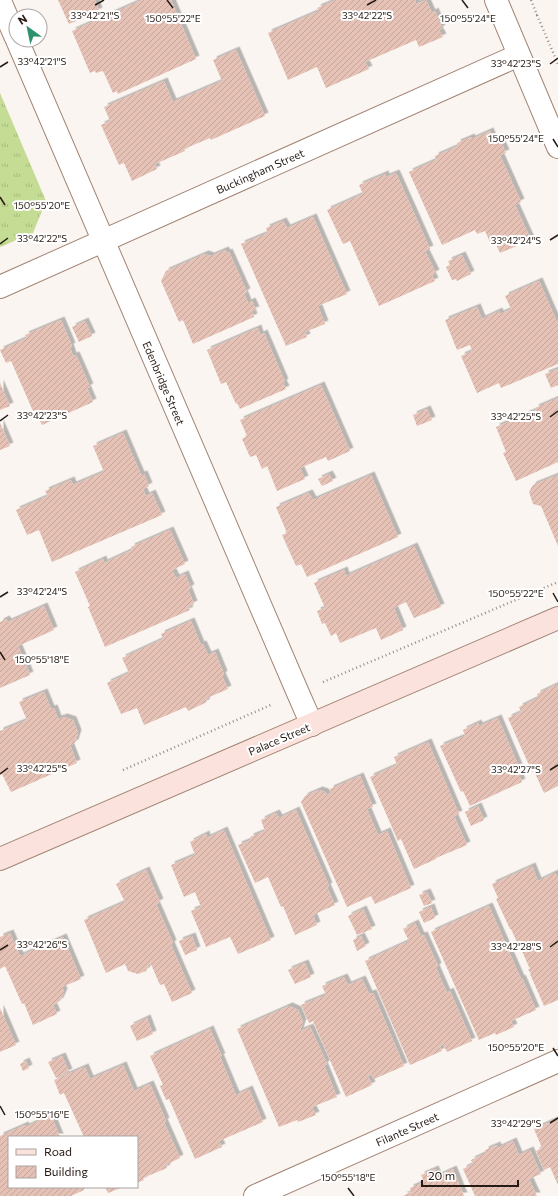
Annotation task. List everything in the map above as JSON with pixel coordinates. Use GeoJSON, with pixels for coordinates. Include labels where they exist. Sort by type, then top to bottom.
{"type":"FeatureCollection","features":[{"type":"Feature","properties":{"kind":"street"},"geometry":{"type":"LineString","coordinates":[[496,0],[558,146]]}},
{"type":"Feature","properties":{"kind":"street","name":"Edenbridge Street"},"geometry":{"type":"LineString","coordinates":[[0,1],[8,20]]}},
{"type":"Feature","properties":{"kind":"street","name":"Edenbridge Street"},"geometry":{"type":"LineString","coordinates":[[20,48],[312,725]]}},
{"type":"Feature","properties":{"kind":"street","name":"Buckingham Street"},"geometry":{"type":"LineString","coordinates":[[0,287],[519,55]]}},
{"type":"Feature","properties":{"kind":"street","name":"Palace Street"},"geometry":{"type":"LineString","coordinates":[[0,859],[558,618]]}},
{"type":"Feature","properties":{"kind":"street","name":"Filante Street"},"geometry":{"type":"LineString","coordinates":[[256,1196],[558,1061]]}},
{"type":"Feature","properties":{"kind":"path"},"geometry":{"type":"LineString","coordinates":[[531,0],[558,64]]}},
{"type":"Feature","properties":{"kind":"path"},"geometry":{"type":"LineString","coordinates":[[530,18],[537,15]]}},
{"type":"Feature","properties":{"kind":"path"},"geometry":{"type":"LineString","coordinates":[[320,684],[558,582]]}},
{"type":"Feature","properties":{"kind":"path"},"geometry":{"type":"LineString","coordinates":[[123,770],[280,701]]}},
{"type":"Feature","properties":{"kind":"green space"},"geometry":{"type":"Polygon","coordinates":[[[0,93],[46,201],[33,233],[0,247],[0,93]]]}},
{"type":"Feature","properties":{"kind":"building"},"geometry":{"type":"Polygon","coordinates":[[[58,0],[95,0],[99,11],[69,24],[58,0]]]}},
{"type":"Feature","properties":{"kind":"building"},"geometry":{"type":"Polygon","coordinates":[[[142,0],[171,0],[196,59],[118,94],[117,91],[113,93],[103,71],[96,73],[95,71],[90,73],[72,31],[142,0]]]}},
{"type":"Feature","properties":{"kind":"building"},"geometry":{"type":"Polygon","coordinates":[[[336,0],[415,0],[416,4],[426,0],[432,13],[435,11],[442,28],[439,30],[443,37],[419,47],[416,40],[365,62],[369,69],[326,88],[317,67],[288,80],[268,33],[319,11],[317,8],[336,0]]]}},
{"type":"Feature","properties":{"kind":"building"},"geometry":{"type":"Polygon","coordinates":[[[236,50],[265,116],[211,140],[210,138],[184,149],[185,151],[155,164],[157,169],[132,181],[124,163],[119,165],[101,125],[110,121],[104,107],[164,81],[173,102],[222,81],[213,60],[236,50]]]}},
{"type":"Feature","properties":{"kind":"building"},"geometry":{"type":"Polygon","coordinates":[[[490,131],[494,141],[499,138],[506,153],[500,155],[521,202],[515,205],[531,240],[500,253],[494,240],[490,242],[485,231],[477,234],[475,230],[442,245],[409,172],[436,160],[435,156],[458,146],[457,143],[471,137],[472,139],[490,131]]]}},
{"type":"Feature","properties":{"kind":"building"},"geometry":{"type":"Polygon","coordinates":[[[396,173],[430,249],[425,251],[436,273],[432,275],[435,281],[379,306],[350,241],[343,244],[327,210],[363,194],[359,185],[385,174],[386,177],[396,173]]]}},
{"type":"Feature","properties":{"kind":"building"},"geometry":{"type":"Polygon","coordinates":[[[313,217],[347,294],[318,306],[325,324],[305,332],[307,337],[286,346],[241,244],[268,233],[266,228],[283,221],[287,228],[313,217]]]}},
{"type":"Feature","properties":{"kind":"building"},"geometry":{"type":"Polygon","coordinates":[[[225,250],[227,253],[229,252],[247,292],[244,293],[248,303],[252,301],[256,310],[252,311],[254,317],[193,344],[183,320],[179,322],[161,281],[166,271],[205,254],[211,256],[225,250]]]}},
{"type":"Feature","properties":{"kind":"building"},"geometry":{"type":"Polygon","coordinates":[[[462,255],[471,274],[457,281],[456,279],[452,280],[446,267],[450,265],[448,261],[462,255]]]}},
{"type":"Feature","properties":{"kind":"building"},"geometry":{"type":"Polygon","coordinates":[[[539,281],[557,322],[558,321],[558,364],[501,388],[499,383],[477,393],[461,356],[472,351],[470,345],[457,350],[445,320],[477,307],[482,319],[499,311],[500,314],[511,309],[505,296],[539,281]]]}},
{"type":"Feature","properties":{"kind":"building"},"geometry":{"type":"Polygon","coordinates":[[[61,320],[72,346],[70,347],[73,356],[76,355],[90,387],[87,388],[93,402],[42,425],[35,410],[33,411],[11,361],[6,363],[0,350],[27,338],[25,335],[61,320]]]}},
{"type":"Feature","properties":{"kind":"building"},"geometry":{"type":"Polygon","coordinates":[[[85,321],[92,336],[79,342],[72,327],[85,321]]]}},
{"type":"Feature","properties":{"kind":"building"},"geometry":{"type":"Polygon","coordinates":[[[258,328],[260,335],[264,333],[285,382],[283,383],[286,389],[240,409],[237,403],[236,404],[226,382],[221,384],[207,350],[258,328]]]}},
{"type":"Feature","properties":{"kind":"building"},"geometry":{"type":"Polygon","coordinates":[[[558,369],[558,385],[551,388],[545,374],[558,369]]]}},
{"type":"Feature","properties":{"kind":"building"},"geometry":{"type":"Polygon","coordinates":[[[0,383],[10,406],[0,410],[0,383]]]}},
{"type":"Feature","properties":{"kind":"building"},"geometry":{"type":"Polygon","coordinates":[[[321,385],[350,451],[328,461],[326,457],[300,468],[305,479],[277,491],[267,466],[262,469],[256,455],[250,457],[242,439],[247,436],[240,420],[321,385]]]}},
{"type":"Feature","properties":{"kind":"building"},"geometry":{"type":"Polygon","coordinates":[[[558,398],[558,462],[516,481],[503,453],[506,452],[496,427],[536,410],[535,408],[558,398]]]}},
{"type":"Feature","properties":{"kind":"building"},"geometry":{"type":"Polygon","coordinates":[[[427,409],[432,420],[417,426],[413,415],[427,409]]]}},
{"type":"Feature","properties":{"kind":"building"},"geometry":{"type":"Polygon","coordinates":[[[0,423],[10,446],[0,450],[0,423]]]}},
{"type":"Feature","properties":{"kind":"building"},"geometry":{"type":"Polygon","coordinates":[[[123,433],[141,475],[144,474],[149,486],[143,489],[146,496],[152,493],[162,515],[52,562],[39,530],[27,535],[16,510],[48,496],[45,491],[71,480],[73,485],[104,472],[93,446],[123,433]]]}},
{"type":"Feature","properties":{"kind":"building"},"geometry":{"type":"Polygon","coordinates":[[[329,474],[333,481],[322,486],[318,479],[329,474]]]}},
{"type":"Feature","properties":{"kind":"building"},"geometry":{"type":"Polygon","coordinates":[[[371,475],[398,537],[307,577],[301,564],[296,566],[282,535],[287,533],[276,507],[309,493],[313,500],[371,475]]]}},
{"type":"Feature","properties":{"kind":"building"},"geometry":{"type":"Polygon","coordinates":[[[558,475],[558,546],[541,506],[533,504],[529,492],[533,485],[558,475]]]}},
{"type":"Feature","properties":{"kind":"building"},"geometry":{"type":"Polygon","coordinates":[[[170,530],[185,564],[172,570],[176,578],[185,574],[191,588],[188,589],[194,604],[188,607],[190,610],[105,647],[88,607],[90,606],[75,572],[103,559],[104,563],[132,550],[131,547],[170,530]]]}},
{"type":"Feature","properties":{"kind":"building"},"geometry":{"type":"Polygon","coordinates":[[[414,546],[441,607],[414,618],[406,602],[394,608],[403,630],[381,640],[376,628],[340,643],[336,633],[331,636],[325,623],[322,624],[317,611],[325,608],[314,583],[344,570],[346,576],[414,546]]]}},
{"type":"Feature","properties":{"kind":"building"},"geometry":{"type":"Polygon","coordinates":[[[44,606],[54,630],[18,646],[30,675],[0,688],[0,622],[6,619],[8,622],[44,606]]]}},
{"type":"Feature","properties":{"kind":"building"},"geometry":{"type":"Polygon","coordinates":[[[191,621],[201,645],[203,644],[208,655],[215,652],[224,674],[222,676],[228,689],[205,699],[207,702],[188,711],[186,707],[144,725],[137,708],[121,714],[107,683],[129,673],[122,658],[163,639],[161,634],[191,621]]]}},
{"type":"Feature","properties":{"kind":"building"},"geometry":{"type":"Polygon","coordinates":[[[558,684],[558,786],[544,793],[534,771],[532,772],[508,718],[521,712],[519,707],[538,698],[537,694],[558,684]]]}},
{"type":"Feature","properties":{"kind":"building"},"geometry":{"type":"Polygon","coordinates":[[[44,692],[51,709],[54,708],[58,719],[64,717],[73,720],[78,733],[75,743],[70,745],[77,763],[11,792],[2,774],[0,775],[0,731],[27,720],[19,702],[44,692]]]}},
{"type":"Feature","properties":{"kind":"building"},"geometry":{"type":"Polygon","coordinates":[[[498,718],[519,767],[516,768],[522,782],[470,806],[463,791],[461,792],[440,746],[465,736],[463,730],[478,723],[479,726],[498,718]]]}},
{"type":"Feature","properties":{"kind":"building"},"geometry":{"type":"Polygon","coordinates":[[[428,742],[459,814],[454,816],[467,845],[414,869],[401,839],[398,841],[370,777],[397,765],[394,757],[428,742]]]}},
{"type":"Feature","properties":{"kind":"building"},"geometry":{"type":"Polygon","coordinates":[[[360,776],[373,807],[367,809],[378,835],[387,831],[411,888],[375,904],[371,896],[347,907],[301,802],[305,796],[319,790],[325,792],[327,795],[331,793],[330,789],[360,776]]]}},
{"type":"Feature","properties":{"kind":"building"},"geometry":{"type":"Polygon","coordinates":[[[478,806],[484,820],[471,826],[465,812],[478,806]]]}},
{"type":"Feature","properties":{"kind":"building"},"geometry":{"type":"Polygon","coordinates":[[[296,810],[329,886],[327,887],[335,905],[313,915],[317,925],[295,935],[283,906],[281,907],[268,877],[255,883],[238,845],[251,840],[250,837],[265,831],[261,820],[276,813],[279,818],[296,810]]]}},
{"type":"Feature","properties":{"kind":"building"},"geometry":{"type":"Polygon","coordinates":[[[224,830],[271,940],[238,954],[230,937],[206,947],[191,911],[201,907],[195,892],[184,897],[171,865],[195,855],[190,842],[206,834],[207,838],[224,830]]]}},
{"type":"Feature","properties":{"kind":"building"},"geometry":{"type":"Polygon","coordinates":[[[532,866],[538,881],[555,873],[558,879],[558,1000],[544,1006],[528,969],[530,969],[496,899],[498,898],[492,884],[532,866]]]}},
{"type":"Feature","properties":{"kind":"building"},"geometry":{"type":"Polygon","coordinates":[[[146,870],[160,902],[156,904],[173,943],[171,945],[192,993],[172,1002],[164,984],[160,985],[150,962],[146,971],[138,974],[128,971],[125,964],[106,973],[84,920],[125,902],[116,884],[146,870]]]}},
{"type":"Feature","properties":{"kind":"building"},"geometry":{"type":"Polygon","coordinates":[[[427,892],[432,903],[424,906],[419,895],[427,892]]]}},
{"type":"Feature","properties":{"kind":"building"},"geometry":{"type":"Polygon","coordinates":[[[489,906],[536,1010],[511,1021],[514,1027],[496,1035],[495,1033],[479,1040],[431,932],[489,906]]]}},
{"type":"Feature","properties":{"kind":"building"},"geometry":{"type":"Polygon","coordinates":[[[431,907],[435,918],[424,923],[419,912],[431,907]]]}},
{"type":"Feature","properties":{"kind":"building"},"geometry":{"type":"Polygon","coordinates":[[[363,909],[372,929],[357,935],[348,916],[363,909]]]}},
{"type":"Feature","properties":{"kind":"building"},"geometry":{"type":"Polygon","coordinates":[[[415,923],[421,936],[424,935],[438,966],[436,968],[447,993],[450,991],[472,1041],[447,1052],[443,1044],[440,1046],[442,1051],[410,1065],[365,961],[409,941],[403,929],[415,923]]]}},
{"type":"Feature","properties":{"kind":"building"},"geometry":{"type":"Polygon","coordinates":[[[10,933],[20,956],[63,937],[81,979],[62,987],[64,992],[60,1001],[53,1005],[57,1014],[33,1025],[24,1003],[22,1004],[5,966],[0,969],[0,937],[10,933]]]}},
{"type":"Feature","properties":{"kind":"building"},"geometry":{"type":"Polygon","coordinates":[[[192,936],[197,950],[185,955],[179,941],[192,936]]]}},
{"type":"Feature","properties":{"kind":"building"},"geometry":{"type":"Polygon","coordinates":[[[361,936],[366,946],[357,951],[353,940],[361,936]]]}},
{"type":"Feature","properties":{"kind":"building"},"geometry":{"type":"Polygon","coordinates":[[[305,963],[311,977],[295,984],[288,970],[305,963]]]}},
{"type":"Feature","properties":{"kind":"building"},"geometry":{"type":"Polygon","coordinates":[[[344,977],[348,985],[362,979],[369,994],[373,993],[404,1066],[374,1079],[371,1074],[368,1076],[372,1085],[346,1097],[313,1021],[309,1023],[301,1005],[326,995],[322,986],[344,977]]]}},
{"type":"Feature","properties":{"kind":"building"},"geometry":{"type":"Polygon","coordinates":[[[289,1006],[298,1010],[303,1022],[300,1031],[310,1027],[327,1064],[324,1065],[337,1097],[312,1107],[316,1115],[279,1127],[237,1029],[289,1006]]]}},
{"type":"Feature","properties":{"kind":"building"},"geometry":{"type":"Polygon","coordinates":[[[0,1008],[16,1045],[0,1052],[0,1008]]]}},
{"type":"Feature","properties":{"kind":"building"},"geometry":{"type":"Polygon","coordinates":[[[147,1018],[153,1034],[137,1041],[130,1026],[147,1018]]]}},
{"type":"Feature","properties":{"kind":"building"},"geometry":{"type":"Polygon","coordinates":[[[210,1029],[236,1095],[249,1089],[263,1122],[219,1141],[222,1147],[195,1159],[169,1099],[166,1100],[160,1086],[163,1085],[150,1056],[210,1029]]]}},
{"type":"Feature","properties":{"kind":"building"},"geometry":{"type":"Polygon","coordinates":[[[62,1056],[69,1072],[56,1078],[48,1062],[62,1056]]]}},
{"type":"Feature","properties":{"kind":"building"},"geometry":{"type":"Polygon","coordinates":[[[26,1061],[29,1068],[23,1071],[20,1064],[26,1061]]]}},
{"type":"Feature","properties":{"kind":"building"},"geometry":{"type":"Polygon","coordinates":[[[123,1065],[134,1091],[150,1084],[166,1121],[164,1122],[180,1158],[166,1165],[167,1168],[143,1178],[144,1180],[138,1183],[138,1136],[84,1136],[64,1093],[60,1095],[54,1080],[85,1067],[90,1079],[123,1065]]]}},
{"type":"Feature","properties":{"kind":"building"},"geometry":{"type":"Polygon","coordinates":[[[51,1115],[60,1136],[8,1136],[8,1188],[84,1188],[84,1190],[71,1196],[0,1196],[0,1136],[25,1125],[26,1127],[51,1115]]]}},
{"type":"Feature","properties":{"kind":"building"},"geometry":{"type":"Polygon","coordinates":[[[557,1119],[558,1185],[550,1167],[544,1170],[536,1151],[542,1148],[534,1129],[557,1119]]]}},
{"type":"Feature","properties":{"kind":"building"},"geometry":{"type":"Polygon","coordinates":[[[513,1141],[519,1155],[530,1150],[541,1174],[529,1179],[537,1196],[475,1196],[463,1169],[473,1164],[471,1160],[486,1153],[485,1150],[497,1145],[498,1148],[513,1141]]]}},
{"type":"Feature","properties":{"kind":"building"},"geometry":{"type":"Polygon","coordinates":[[[435,1169],[438,1176],[453,1169],[464,1196],[403,1196],[411,1192],[410,1188],[424,1182],[421,1175],[435,1169]]]}},
{"type":"Feature","properties":{"kind":"building"},"geometry":{"type":"Polygon","coordinates":[[[106,1188],[120,1188],[108,1193],[106,1188]]]}}]}
